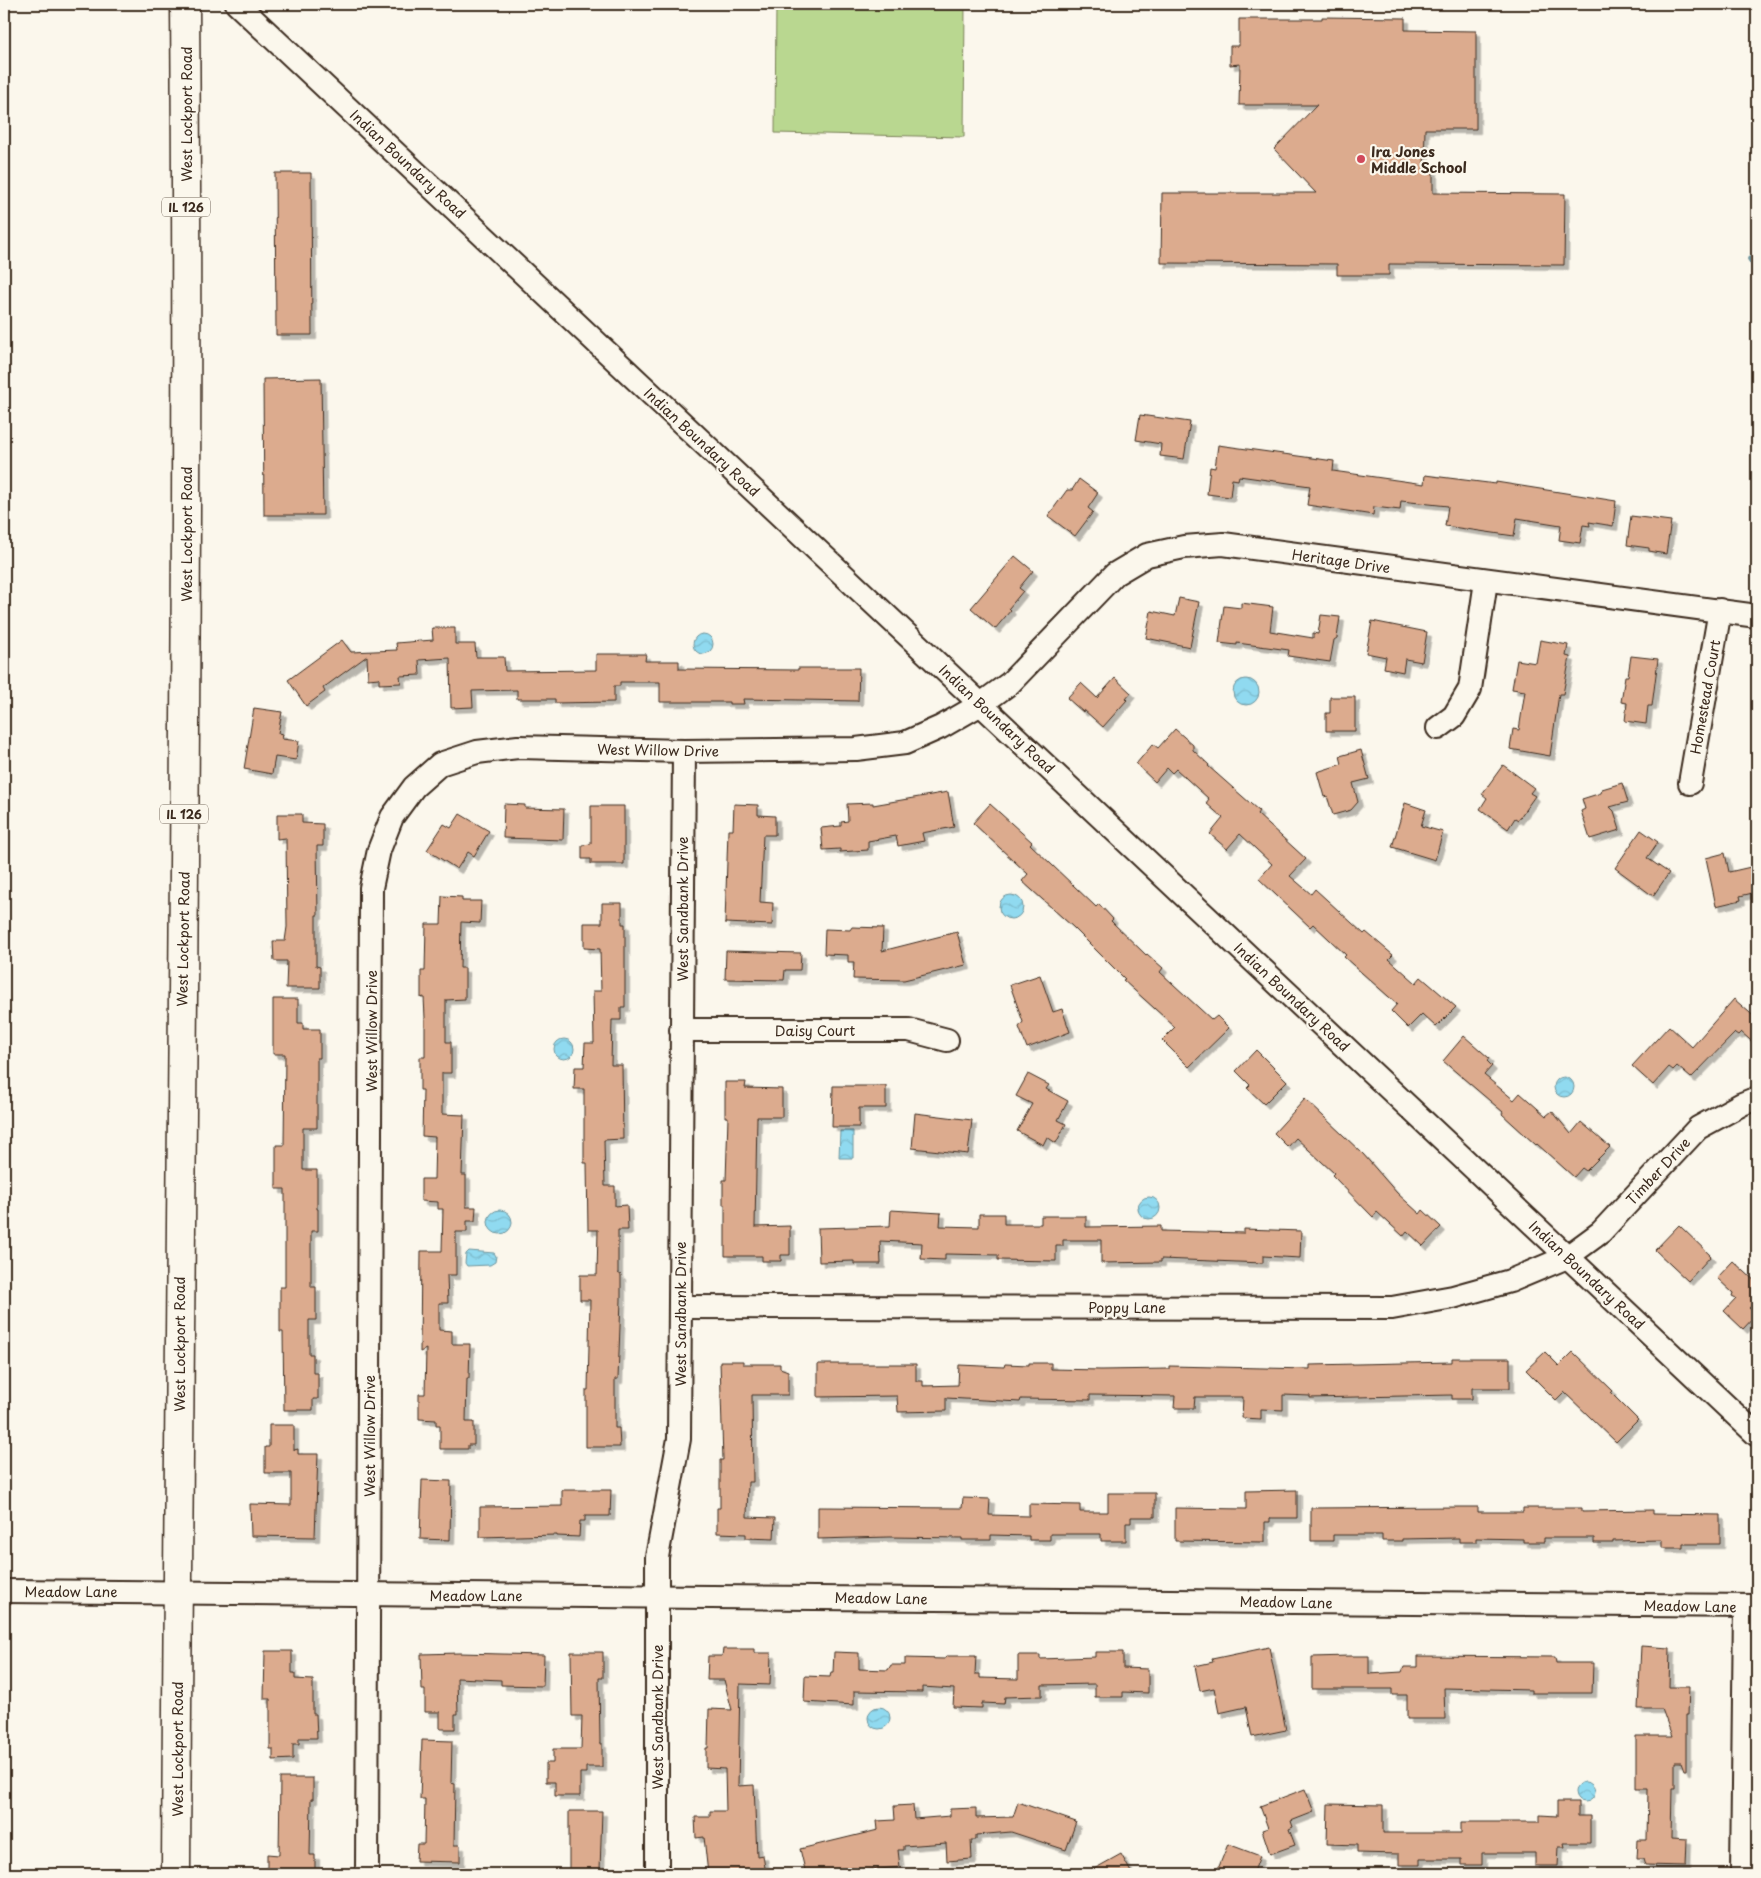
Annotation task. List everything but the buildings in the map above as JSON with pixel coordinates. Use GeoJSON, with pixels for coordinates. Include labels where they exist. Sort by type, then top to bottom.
{"type":"FeatureCollection","features":[{"type":"Feature","properties":{"kind":"main road","name":"West Lockport Road"},"geometry":{"type":"LineString","coordinates":[[176,1874],[185,715],[187,259],[185,4]]}},
{"type":"Feature","properties":{"kind":"street","name":"Indian Boundary Road"},"geometry":{"type":"LineString","coordinates":[[237,4],[1757,1435]]}},
{"type":"Feature","properties":{"kind":"street","name":"Heritage Drive"},"geometry":{"type":"LineString","coordinates":[[981,704],[1010,683],[1115,574],[1147,556],[1184,547],[1223,544],[1486,581],[1757,616]]}},
{"type":"Feature","properties":{"kind":"street"},"geometry":{"type":"LineString","coordinates":[[1438,728],[1454,716],[1470,689],[1486,581]]}},
{"type":"Feature","properties":{"kind":"street","name":"Homestead Court"},"geometry":{"type":"LineString","coordinates":[[1690,783],[1720,610]]}},
{"type":"Feature","properties":{"kind":"street","name":"West Willow Drive"},"geometry":{"type":"LineString","coordinates":[[367,1874],[371,888],[379,850],[392,817],[414,786],[440,764],[478,752],[518,747],[684,751],[856,749],[905,743],[941,727],[981,704]]}},
{"type":"Feature","properties":{"kind":"street","name":"West Sandbank Drive"},"geometry":{"type":"LineString","coordinates":[[657,1874],[657,1557],[679,1439],[684,751]]}},
{"type":"Feature","properties":{"kind":"street","name":"Daisy Court"},"geometry":{"type":"LineString","coordinates":[[681,1030],[909,1030],[947,1040]]}},
{"type":"Feature","properties":{"kind":"street","name":"Timber Drive"},"geometry":{"type":"LineString","coordinates":[[1567,1257],[1601,1232],[1698,1128],[1757,1098]]}},
{"type":"Feature","properties":{"kind":"street","name":"Poppy Lane"},"geometry":{"type":"LineString","coordinates":[[680,1306],[1392,1308],[1453,1296],[1510,1281],[1567,1257]]}},
{"type":"Feature","properties":{"kind":"street","name":"Meadow Lane"},"geometry":{"type":"LineString","coordinates":[[4,1591],[1751,1606]]}},
{"type":"Feature","properties":{"kind":"street"},"geometry":{"type":"LineString","coordinates":[[1742,1874],[1751,1606]]}},
{"type":"Feature","properties":{"kind":"green space"},"geometry":{"type":"Polygon","coordinates":[[[776,4],[965,4],[964,137],[775,133],[776,4]]]}},
{"type":"Feature","properties":{"kind":"water"},"geometry":{"type":"Polygon","coordinates":[[[699,634],[707,634],[713,640],[713,648],[707,654],[699,654],[693,648],[693,640],[699,634]]]}},
{"type":"Feature","properties":{"kind":"water"},"geometry":{"type":"Polygon","coordinates":[[[1246,679],[1255,683],[1259,692],[1255,701],[1246,705],[1237,701],[1233,692],[1237,683],[1246,679]]]}},
{"type":"Feature","properties":{"kind":"water"},"geometry":{"type":"Polygon","coordinates":[[[1011,895],[1019,899],[1023,907],[1019,915],[1011,919],[1003,915],[999,907],[1003,899],[1011,895]]]}},
{"type":"Feature","properties":{"kind":"water"},"geometry":{"type":"Polygon","coordinates":[[[564,1039],[571,1042],[574,1049],[571,1056],[564,1059],[557,1056],[554,1049],[557,1042],[564,1039]]]}},
{"type":"Feature","properties":{"kind":"water"},"geometry":{"type":"Polygon","coordinates":[[[1564,1077],[1571,1080],[1574,1087],[1571,1094],[1564,1097],[1557,1094],[1554,1087],[1557,1080],[1564,1077]]]}},
{"type":"Feature","properties":{"kind":"water"},"geometry":{"type":"Polygon","coordinates":[[[840,1131],[853,1131],[853,1158],[839,1158],[840,1131]]]}},
{"type":"Feature","properties":{"kind":"water"},"geometry":{"type":"Polygon","coordinates":[[[1149,1197],[1157,1200],[1160,1208],[1157,1216],[1149,1219],[1141,1216],[1138,1208],[1141,1200],[1149,1197]]]}},
{"type":"Feature","properties":{"kind":"water"},"geometry":{"type":"Polygon","coordinates":[[[500,1210],[508,1214],[512,1222],[508,1230],[500,1234],[492,1230],[488,1222],[492,1214],[500,1210]]]}},
{"type":"Feature","properties":{"kind":"water"},"geometry":{"type":"Polygon","coordinates":[[[469,1251],[494,1253],[496,1256],[495,1262],[490,1265],[467,1266],[465,1263],[466,1254],[469,1251]]]}},
{"type":"Feature","properties":{"kind":"water"},"geometry":{"type":"Polygon","coordinates":[[[879,1707],[887,1710],[890,1718],[887,1726],[879,1729],[871,1726],[868,1718],[871,1710],[879,1707]]]}},
{"type":"Feature","properties":{"kind":"water"},"geometry":{"type":"Polygon","coordinates":[[[1585,1782],[1592,1785],[1595,1792],[1592,1799],[1585,1802],[1578,1799],[1575,1792],[1578,1785],[1585,1782]]]}},
{"type":"Feature","properties":{"kind":"waterway"},"geometry":{"type":"LineString","coordinates":[[1750,259],[1757,270]]}},
{"type":"Feature","properties":{"kind":"place","name":"Ira Jones Middle School"},"geometry":{"type":"Point","coordinates":[1361,159]}}]}
